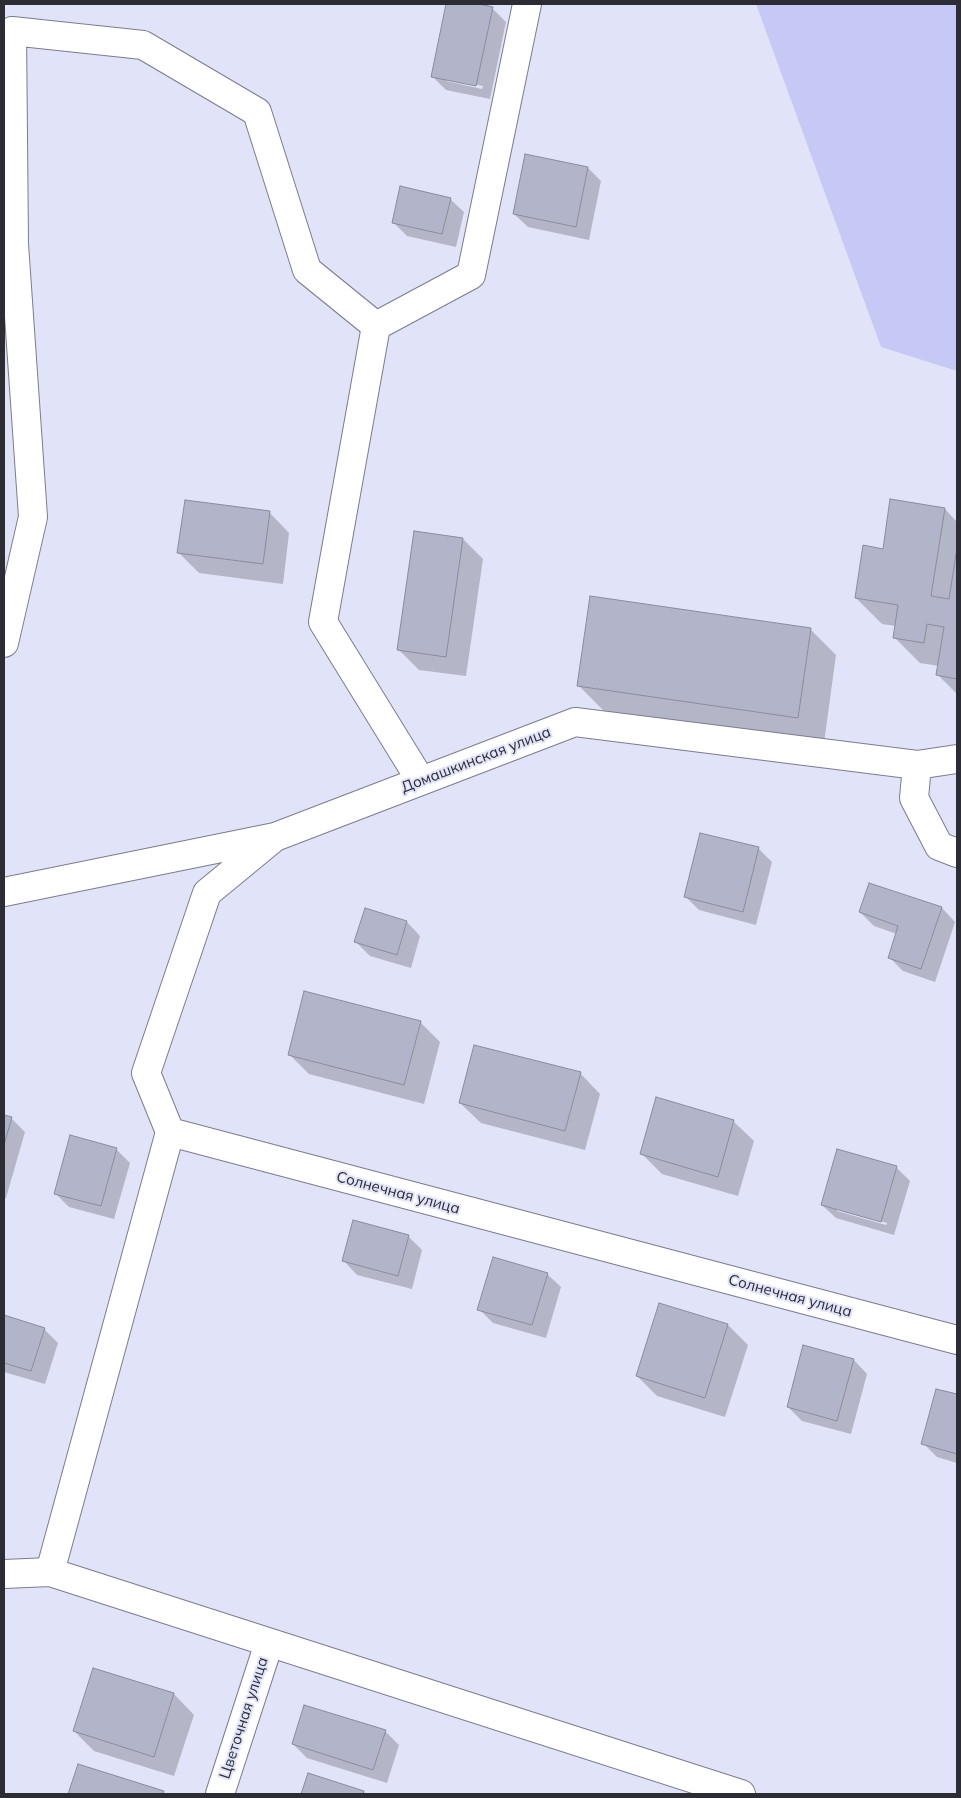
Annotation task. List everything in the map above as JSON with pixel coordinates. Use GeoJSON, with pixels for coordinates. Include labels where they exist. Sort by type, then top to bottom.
{"type":"FeatureCollection","features":[{"type":"Feature","properties":{"kind":"street"},"geometry":{"type":"LineString","coordinates":[[376,326],[471,275],[527,4]]}},
{"type":"Feature","properties":{"kind":"street"},"geometry":{"type":"LineString","coordinates":[[4,643],[33,517],[9,242],[12,31],[143,45],[256,112],[307,270],[376,326]]}},
{"type":"Feature","properties":{"kind":"street"},"geometry":{"type":"LineString","coordinates":[[376,326],[323,622],[421,781]]}},
{"type":"Feature","properties":{"kind":"street","name":"Домашкинская улица"},"geometry":{"type":"LineString","coordinates":[[4,892],[275,837],[575,722],[917,764],[957,759]]}},
{"type":"Feature","properties":{"kind":"street"},"geometry":{"type":"LineString","coordinates":[[917,764],[914,798],[939,846],[957,853]]}},
{"type":"Feature","properties":{"kind":"street"},"geometry":{"type":"LineString","coordinates":[[50,1572],[170,1132],[146,1072],[207,893],[275,837]]}},
{"type":"Feature","properties":{"kind":"street","name":"Солнечная улица"},"geometry":{"type":"LineString","coordinates":[[170,1132],[957,1340]]}},
{"type":"Feature","properties":{"kind":"street"},"geometry":{"type":"LineString","coordinates":[[4,1574],[50,1572],[728,1792]]}},
{"type":"Feature","properties":{"kind":"street","name":"Цветочная улица"},"geometry":{"type":"LineString","coordinates":[[220,1794],[268,1643]]}},
{"type":"Feature","properties":{"kind":"shaded area"},"geometry":{"type":"Polygon","coordinates":[[[756,4],[957,4],[957,371],[881,347],[756,4]]]}},
{"type":"Feature","properties":{"kind":"building"},"geometry":{"type":"Polygon","coordinates":[[[446,4],[479,4],[493,7],[476,86],[431,77],[446,4]]]}},
{"type":"Feature","properties":{"kind":"building"},"geometry":{"type":"Polygon","coordinates":[[[525,154],[588,167],[576,227],[513,214],[525,154]]]}},
{"type":"Feature","properties":{"kind":"building"},"geometry":{"type":"Polygon","coordinates":[[[400,186],[451,198],[442,234],[392,223],[400,186]]]}},
{"type":"Feature","properties":{"kind":"building"},"geometry":{"type":"Polygon","coordinates":[[[890,499],[945,508],[931,596],[949,599],[957,548],[957,679],[936,675],[944,627],[927,624],[924,643],[893,638],[898,605],[855,598],[863,545],[883,549],[890,499]]]}},
{"type":"Feature","properties":{"kind":"building"},"geometry":{"type":"Polygon","coordinates":[[[185,500],[270,511],[263,564],[177,553],[185,500]]]}},
{"type":"Feature","properties":{"kind":"building"},"geometry":{"type":"Polygon","coordinates":[[[414,531],[463,538],[446,657],[397,650],[414,531]]]}},
{"type":"Feature","properties":{"kind":"building"},"geometry":{"type":"Polygon","coordinates":[[[590,596],[811,628],[798,718],[577,686],[590,596]]]}},
{"type":"Feature","properties":{"kind":"building"},"geometry":{"type":"Polygon","coordinates":[[[700,833],[759,847],[743,912],[684,897],[700,833]]]}},
{"type":"Feature","properties":{"kind":"building"},"geometry":{"type":"Polygon","coordinates":[[[869,883],[942,907],[921,969],[888,958],[898,926],[859,912],[869,883]]]}},
{"type":"Feature","properties":{"kind":"building"},"geometry":{"type":"Polygon","coordinates":[[[365,908],[407,921],[397,955],[354,942],[365,908]]]}},
{"type":"Feature","properties":{"kind":"building"},"geometry":{"type":"Polygon","coordinates":[[[304,991],[421,1021],[404,1085],[288,1055],[304,991]]]}},
{"type":"Feature","properties":{"kind":"building"},"geometry":{"type":"Polygon","coordinates":[[[474,1045],[581,1072],[565,1131],[459,1103],[474,1045]]]}},
{"type":"Feature","properties":{"kind":"building"},"geometry":{"type":"Polygon","coordinates":[[[656,1097],[734,1120],[718,1177],[640,1154],[656,1097]]]}},
{"type":"Feature","properties":{"kind":"building"},"geometry":{"type":"Polygon","coordinates":[[[4,1115],[12,1117],[4,1145],[4,1115]]]}},
{"type":"Feature","properties":{"kind":"building"},"geometry":{"type":"Polygon","coordinates":[[[70,1135],[117,1148],[101,1206],[54,1194],[70,1135]]]}},
{"type":"Feature","properties":{"kind":"building"},"geometry":{"type":"Polygon","coordinates":[[[837,1149],[897,1166],[881,1222],[821,1205],[837,1149]]]}},
{"type":"Feature","properties":{"kind":"building"},"geometry":{"type":"Polygon","coordinates":[[[353,1220],[409,1235],[398,1276],[342,1261],[353,1220]]]}},
{"type":"Feature","properties":{"kind":"building"},"geometry":{"type":"Polygon","coordinates":[[[493,1257],[548,1273],[532,1325],[477,1310],[493,1257]]]}},
{"type":"Feature","properties":{"kind":"building"},"geometry":{"type":"Polygon","coordinates":[[[659,1303],[728,1324],[705,1398],[636,1376],[659,1303]]]}},
{"type":"Feature","properties":{"kind":"building"},"geometry":{"type":"Polygon","coordinates":[[[4,1315],[45,1328],[31,1371],[4,1363],[4,1315]]]}},
{"type":"Feature","properties":{"kind":"building"},"geometry":{"type":"Polygon","coordinates":[[[803,1345],[854,1359],[837,1421],[787,1407],[803,1345]]]}},
{"type":"Feature","properties":{"kind":"building"},"geometry":{"type":"Polygon","coordinates":[[[936,1389],[957,1394],[957,1454],[921,1444],[936,1389]]]}},
{"type":"Feature","properties":{"kind":"building"},"geometry":{"type":"Polygon","coordinates":[[[93,1668],[174,1693],[154,1757],[73,1731],[93,1668]]]}},
{"type":"Feature","properties":{"kind":"building"},"geometry":{"type":"Polygon","coordinates":[[[304,1705],[386,1730],[373,1770],[292,1744],[304,1705]]]}},
{"type":"Feature","properties":{"kind":"building"},"geometry":{"type":"Polygon","coordinates":[[[78,1764],[164,1791],[163,1794],[68,1794],[78,1764]]]}},
{"type":"Feature","properties":{"kind":"building"},"geometry":{"type":"Polygon","coordinates":[[[308,1773],[364,1791],[363,1794],[301,1794],[308,1773]]]}}]}
